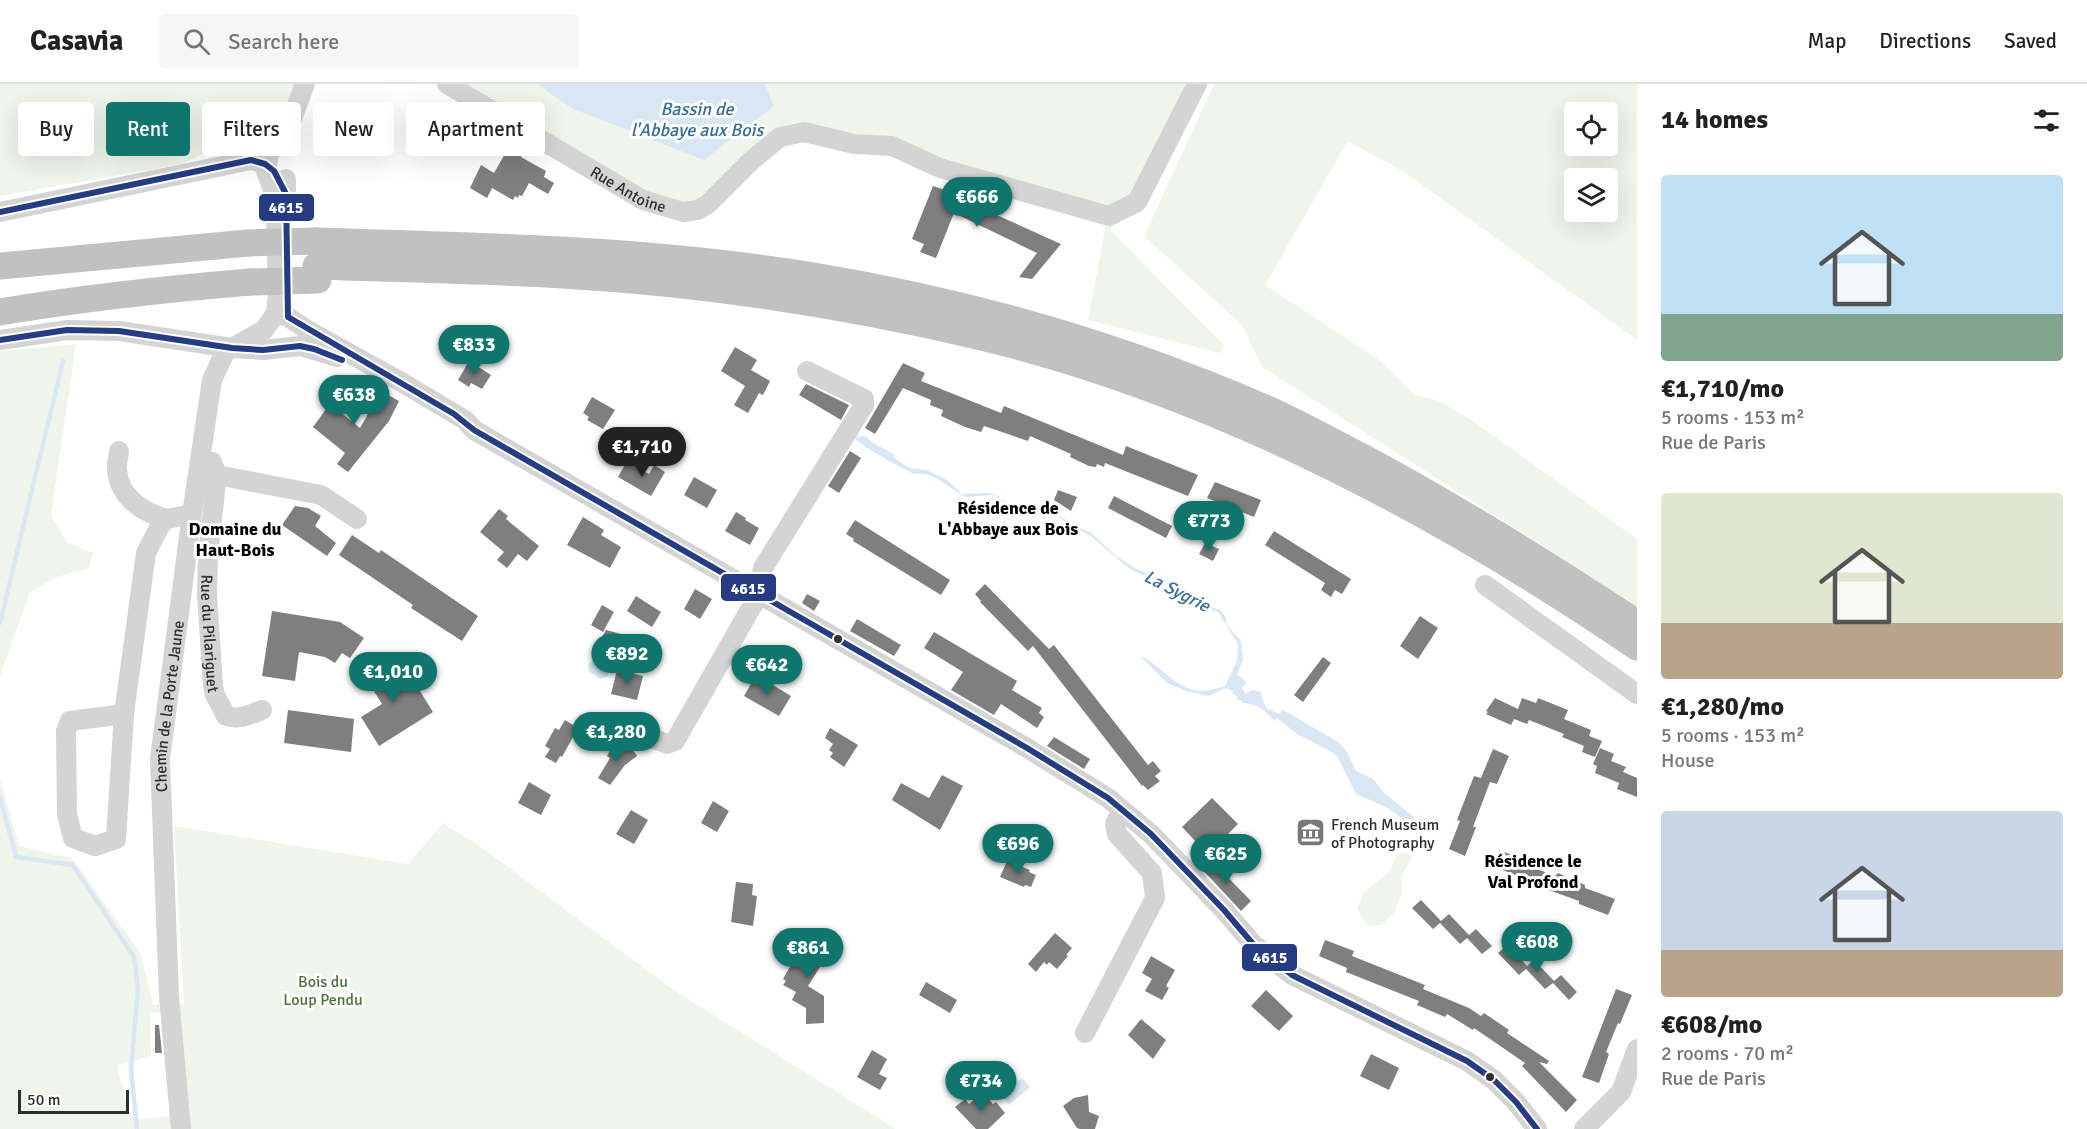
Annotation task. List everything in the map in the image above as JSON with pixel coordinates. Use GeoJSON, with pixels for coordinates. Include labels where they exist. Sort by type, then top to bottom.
{"type":"FeatureCollection","features":[{"type":"Feature","properties":{"kind":"highway"},"geometry":{"type":"LineString","coordinates":[[0,266],[249,265],[567,250],[731,265],[812,276],[895,291],[1057,332],[1134,357],[1237,396],[1314,431],[1426,492],[1557,571],[1637,623]]}},
{"type":"Feature","properties":{"kind":"highway"},"geometry":{"type":"LineString","coordinates":[[317,262],[434,270],[566,275],[719,290],[883,316],[987,338],[1042,353],[1230,420],[1386,494],[1484,550],[1637,647]]}},
{"type":"Feature","properties":{"kind":"highway"},"geometry":{"type":"LineString","coordinates":[[0,294],[132,276],[249,265]]}},
{"type":"Feature","properties":{"kind":"highway"},"geometry":{"type":"LineString","coordinates":[[0,312],[103,296],[249,265]]}},
{"type":"Feature","properties":{"kind":"street"},"geometry":{"type":"LineString","coordinates":[[274,348],[284,332],[274,193],[266,171],[269,154],[296,112],[305,84]]}},
{"type":"Feature","properties":{"kind":"street","name":"Rue Antoine"},"geometry":{"type":"LineString","coordinates":[[447,84],[643,200],[683,212],[698,210],[720,193],[751,161],[780,137],[804,132],[854,144],[892,146],[940,168],[1109,216],[1137,202],[1197,84]]}},
{"type":"Feature","properties":{"kind":"street"},"geometry":{"type":"LineString","coordinates":[[0,212],[251,160],[267,164],[286,186],[282,315]]}},
{"type":"Feature","properties":{"kind":"street"},"geometry":{"type":"LineString","coordinates":[[282,315],[377,375]]}},
{"type":"Feature","properties":{"kind":"street","name":"Chemin de la Porte Jaune"},"geometry":{"type":"LineString","coordinates":[[181,1129],[169,998],[160,759],[212,380],[225,352],[264,330],[282,315]]}},
{"type":"Feature","properties":{"kind":"street"},"geometry":{"type":"LineString","coordinates":[[0,340],[67,330],[119,331],[232,348],[263,350],[300,346],[314,349],[377,375],[403,383],[433,408],[465,420],[474,430],[1027,748],[1108,798],[1165,847],[1253,944],[1292,975],[1467,1061],[1501,1087],[1537,1129]]}},
{"type":"Feature","properties":{"kind":"street"},"geometry":{"type":"LineString","coordinates":[[264,330],[274,348]]}},
{"type":"Feature","properties":{"kind":"street"},"geometry":{"type":"LineString","coordinates":[[619,725],[667,744],[675,741],[756,593],[763,568],[864,405],[864,399],[807,371]]}},
{"type":"Feature","properties":{"kind":"street"},"geometry":{"type":"LineString","coordinates":[[201,449],[211,459],[217,475],[321,495],[357,519]]}},
{"type":"Feature","properties":{"kind":"street"},"geometry":{"type":"LineString","coordinates":[[120,451],[117,470],[126,497],[151,515],[167,519],[192,514]]}},
{"type":"Feature","properties":{"kind":"street","name":"Rue du Pilariguet"},"geometry":{"type":"LineString","coordinates":[[217,475],[208,555],[207,594],[213,686],[226,716],[244,717],[262,710]]}},
{"type":"Feature","properties":{"kind":"street"},"geometry":{"type":"LineString","coordinates":[[124,714],[70,721],[66,731],[67,814],[73,838],[95,846],[116,839],[124,714],[146,553],[161,524],[167,519]]}},
{"type":"Feature","properties":{"kind":"street"},"geometry":{"type":"LineString","coordinates":[[1485,585],[1637,694]]}},
{"type":"Feature","properties":{"kind":"street"},"geometry":{"type":"LineString","coordinates":[[1085,1033],[1155,898],[1152,873],[1117,834],[1115,824],[1122,810]]}},
{"type":"Feature","properties":{"kind":"street"},"geometry":{"type":"LineString","coordinates":[[1584,1129],[1602,1121],[1621,1092],[1637,1049]]}},
{"type":"Feature","properties":{"kind":"green space"},"geometry":{"type":"Polygon","coordinates":[[[0,84],[298,84],[296,95],[287,102],[202,102],[202,155],[182,164],[0,196],[0,84]]]}},
{"type":"Feature","properties":{"kind":"green space"},"geometry":{"type":"Polygon","coordinates":[[[463,84],[537,84],[571,108],[774,106],[765,84],[1188,84],[1140,180],[1110,230],[1224,345],[1220,353],[1088,320],[1109,209],[797,122],[785,126],[696,204],[674,207],[545,132],[545,102],[494,102],[463,84]]]}},
{"type":"Feature","properties":{"kind":"green space"},"geometry":{"type":"Polygon","coordinates":[[[1214,84],[1637,84],[1637,340],[1407,174],[1348,141],[1265,285],[1379,360],[1414,394],[1439,401],[1470,419],[1637,539],[1637,606],[1262,367],[1242,325],[1144,236],[1214,84]]]}},
{"type":"Feature","properties":{"kind":"green space"},"geometry":{"type":"Polygon","coordinates":[[[76,344],[51,515],[67,542],[93,553],[89,568],[57,577],[30,592],[0,676],[0,351],[76,344]]]}},
{"type":"Feature","properties":{"kind":"green space","name":"Bois du Loup Pendu"},"geometry":{"type":"Polygon","coordinates":[[[0,779],[19,846],[72,858],[141,954],[153,1005],[184,1003],[174,826],[408,864],[443,823],[481,847],[672,989],[896,1129],[0,1129],[0,779]],[[150,1013],[151,1056],[117,1065],[129,1115],[139,1119],[173,1116],[168,1013],[150,1013]]]}},
{"type":"Feature","properties":{"kind":"green space"},"geometry":{"type":"Polygon","coordinates":[[[1406,852],[1412,857],[1401,877],[1402,893],[1395,911],[1382,925],[1371,926],[1365,923],[1357,908],[1364,892],[1390,871],[1397,855],[1406,852]]]}},
{"type":"Feature","properties":{"kind":"water","name":"Bassin de l'Abbaye aux Bois"},"geometry":{"type":"Polygon","coordinates":[[[537,84],[765,84],[774,106],[704,160],[571,108],[537,84]]]}},
{"type":"Feature","properties":{"kind":"water"},"geometry":{"type":"Polygon","coordinates":[[[855,436],[867,437],[871,442],[894,454],[893,457],[909,468],[927,470],[947,480],[962,494],[994,494],[1012,505],[1050,509],[1073,525],[1090,532],[1116,556],[1136,569],[1149,574],[1191,600],[1220,610],[1225,616],[1227,625],[1241,641],[1243,660],[1237,674],[1246,682],[1242,688],[1245,693],[1254,690],[1260,692],[1266,708],[1279,714],[1283,710],[1340,743],[1356,771],[1373,779],[1384,793],[1414,817],[1409,823],[1386,807],[1356,794],[1337,756],[1297,734],[1277,718],[1274,721],[1261,708],[1236,700],[1238,697],[1232,693],[1233,691],[1226,688],[1208,696],[1186,691],[1167,683],[1140,656],[1190,689],[1205,691],[1225,686],[1237,661],[1238,644],[1218,612],[1185,599],[1164,585],[1130,569],[1091,536],[1067,523],[1051,510],[1029,511],[1013,507],[993,495],[965,497],[930,475],[912,473],[891,462],[867,448],[854,438],[855,436]]]}},
{"type":"Feature","properties":{"kind":"water"},"geometry":{"type":"Polygon","coordinates":[[[592,661],[607,667],[608,676],[600,679],[589,672],[588,664],[592,661]]]}},
{"type":"Feature","properties":{"kind":"water"},"geometry":{"type":"Polygon","coordinates":[[[1022,1078],[1030,1087],[1009,1105],[1001,1095],[1022,1078]]]}},
{"type":"Feature","properties":{"kind":"building"},"geometry":{"type":"Polygon","coordinates":[[[504,156],[522,156],[546,171],[544,177],[554,183],[548,194],[529,183],[522,196],[519,195],[518,198],[515,196],[513,200],[492,188],[487,198],[470,188],[481,165],[494,173],[504,156]]]}},
{"type":"Feature","properties":{"kind":"building"},"geometry":{"type":"Polygon","coordinates":[[[933,186],[957,194],[990,212],[1061,244],[1032,279],[1019,277],[1037,253],[954,213],[936,258],[920,252],[924,244],[912,239],[933,186]]]}},
{"type":"Feature","properties":{"kind":"building"},"geometry":{"type":"Polygon","coordinates":[[[735,347],[757,360],[751,370],[770,381],[763,395],[759,393],[748,413],[734,405],[745,386],[721,371],[735,347]]]}},
{"type":"Feature","properties":{"kind":"building"},"geometry":{"type":"Polygon","coordinates":[[[469,361],[491,375],[482,389],[471,383],[469,387],[458,380],[469,361]]]}},
{"type":"Feature","properties":{"kind":"building"},"geometry":{"type":"Polygon","coordinates":[[[903,363],[925,373],[921,381],[1001,413],[1004,406],[1123,455],[1126,446],[1198,475],[1188,496],[1105,463],[1104,467],[1097,464],[1096,467],[1089,466],[1070,457],[1071,454],[1030,436],[1028,441],[984,426],[981,432],[965,427],[941,416],[943,410],[930,405],[931,400],[903,388],[875,434],[865,428],[903,363]]]}},
{"type":"Feature","properties":{"kind":"building"},"geometry":{"type":"Polygon","coordinates":[[[345,383],[353,389],[339,411],[360,428],[381,391],[399,401],[389,421],[348,472],[337,464],[345,453],[313,427],[345,383]]]}},
{"type":"Feature","properties":{"kind":"building"},"geometry":{"type":"Polygon","coordinates":[[[806,384],[849,405],[841,420],[799,395],[806,384]]]}},
{"type":"Feature","properties":{"kind":"building"},"geometry":{"type":"Polygon","coordinates":[[[592,397],[615,410],[603,429],[587,420],[589,417],[583,413],[592,397]]]}},
{"type":"Feature","properties":{"kind":"building"},"geometry":{"type":"Polygon","coordinates":[[[850,451],[861,458],[839,493],[828,486],[850,451]]]}},
{"type":"Feature","properties":{"kind":"building"},"geometry":{"type":"Polygon","coordinates":[[[627,461],[649,474],[654,465],[665,472],[651,496],[618,477],[627,461]]]}},
{"type":"Feature","properties":{"kind":"building"},"geometry":{"type":"Polygon","coordinates":[[[694,477],[717,490],[707,508],[684,495],[694,477]]]}},
{"type":"Feature","properties":{"kind":"building"},"geometry":{"type":"Polygon","coordinates":[[[1215,482],[1261,500],[1254,517],[1207,498],[1215,482]]]}},
{"type":"Feature","properties":{"kind":"building"},"geometry":{"type":"Polygon","coordinates":[[[1058,490],[1077,497],[1071,511],[1054,500],[1058,490]]]}},
{"type":"Feature","properties":{"kind":"building"},"geometry":{"type":"Polygon","coordinates":[[[1114,496],[1172,526],[1166,538],[1108,508],[1114,496]]]}},
{"type":"Feature","properties":{"kind":"building"},"geometry":{"type":"Polygon","coordinates":[[[295,506],[308,508],[321,516],[315,526],[336,543],[327,556],[282,525],[295,506]]]}},
{"type":"Feature","properties":{"kind":"building"},"geometry":{"type":"Polygon","coordinates":[[[499,509],[508,516],[506,519],[539,546],[527,561],[518,554],[507,568],[497,560],[504,552],[480,532],[499,509]]]}},
{"type":"Feature","properties":{"kind":"building"},"geometry":{"type":"Polygon","coordinates":[[[736,512],[759,528],[750,545],[725,531],[736,512]]]}},
{"type":"Feature","properties":{"kind":"building"},"geometry":{"type":"Polygon","coordinates":[[[583,517],[604,530],[601,535],[621,547],[610,568],[567,545],[583,517]]]}},
{"type":"Feature","properties":{"kind":"building"},"geometry":{"type":"Polygon","coordinates":[[[855,520],[950,580],[941,595],[853,541],[854,539],[846,534],[855,520]]]}},
{"type":"Feature","properties":{"kind":"building"},"geometry":{"type":"Polygon","coordinates":[[[1274,531],[1351,579],[1342,594],[1335,590],[1331,597],[1321,590],[1325,583],[1265,545],[1274,531]]]}},
{"type":"Feature","properties":{"kind":"building"},"geometry":{"type":"Polygon","coordinates":[[[352,535],[379,553],[381,550],[478,616],[462,641],[411,608],[413,605],[339,555],[352,535]]]}},
{"type":"Feature","properties":{"kind":"building"},"geometry":{"type":"Polygon","coordinates":[[[1205,543],[1219,549],[1213,561],[1199,554],[1205,543]]]}},
{"type":"Feature","properties":{"kind":"building"},"geometry":{"type":"Polygon","coordinates":[[[985,584],[1049,649],[1054,645],[1148,765],[1153,761],[1161,771],[1155,776],[1160,781],[1148,790],[1142,786],[1033,646],[1028,651],[980,602],[975,594],[985,584]]]}},
{"type":"Feature","properties":{"kind":"building"},"geometry":{"type":"Polygon","coordinates":[[[695,589],[712,599],[700,619],[684,609],[695,589]]]}},
{"type":"Feature","properties":{"kind":"building"},"geometry":{"type":"Polygon","coordinates":[[[807,594],[820,601],[814,611],[802,603],[807,594]]]}},
{"type":"Feature","properties":{"kind":"building"},"geometry":{"type":"Polygon","coordinates":[[[636,596],[661,612],[652,627],[627,611],[636,596]]]}},
{"type":"Feature","properties":{"kind":"building"},"geometry":{"type":"Polygon","coordinates":[[[602,605],[614,612],[603,632],[591,625],[602,605]]]}},
{"type":"Feature","properties":{"kind":"building"},"geometry":{"type":"Polygon","coordinates":[[[272,611],[340,622],[364,638],[350,658],[342,653],[335,663],[325,657],[299,652],[295,681],[262,676],[272,611]]]}},
{"type":"Feature","properties":{"kind":"building"},"geometry":{"type":"Polygon","coordinates":[[[1420,616],[1438,628],[1418,659],[1400,646],[1420,616]]]}},
{"type":"Feature","properties":{"kind":"building"},"geometry":{"type":"Polygon","coordinates":[[[857,619],[901,645],[894,656],[850,631],[857,619]]]}},
{"type":"Feature","properties":{"kind":"building"},"geometry":{"type":"Polygon","coordinates":[[[606,630],[625,635],[609,662],[593,652],[606,630]]]}},
{"type":"Feature","properties":{"kind":"building"},"geometry":{"type":"Polygon","coordinates":[[[934,632],[1017,681],[1012,690],[1042,708],[1039,713],[1044,717],[1037,728],[1001,704],[994,715],[951,690],[963,672],[924,648],[934,632]]]}},
{"type":"Feature","properties":{"kind":"building"},"geometry":{"type":"Polygon","coordinates":[[[388,656],[407,688],[415,683],[433,712],[379,746],[361,717],[382,704],[362,672],[388,656]]]}},
{"type":"Feature","properties":{"kind":"building"},"geometry":{"type":"Polygon","coordinates":[[[1323,657],[1331,663],[1303,702],[1294,695],[1323,657]]]}},
{"type":"Feature","properties":{"kind":"building"},"geometry":{"type":"Polygon","coordinates":[[[617,670],[643,676],[637,700],[611,694],[617,670]]]}},
{"type":"Feature","properties":{"kind":"building"},"geometry":{"type":"Polygon","coordinates":[[[756,675],[791,696],[779,716],[744,696],[756,675]]]}},
{"type":"Feature","properties":{"kind":"building"},"geometry":{"type":"Polygon","coordinates":[[[1495,698],[1518,709],[1522,698],[1536,703],[1538,698],[1568,710],[1564,719],[1591,730],[1589,736],[1602,741],[1595,757],[1582,752],[1584,746],[1562,737],[1564,734],[1529,720],[1527,724],[1514,719],[1511,725],[1486,714],[1495,698]]]}},
{"type":"Feature","properties":{"kind":"building"},"geometry":{"type":"Polygon","coordinates":[[[288,710],[354,719],[351,752],[284,743],[288,710]]]}},
{"type":"Feature","properties":{"kind":"building"},"geometry":{"type":"Polygon","coordinates":[[[565,720],[578,728],[562,757],[560,756],[556,763],[545,757],[550,749],[545,746],[555,728],[559,730],[565,720]]]}},
{"type":"Feature","properties":{"kind":"building"},"geometry":{"type":"Polygon","coordinates":[[[830,728],[858,745],[844,767],[830,757],[833,753],[829,750],[833,744],[825,738],[830,728]]]}},
{"type":"Feature","properties":{"kind":"building"},"geometry":{"type":"Polygon","coordinates":[[[1054,737],[1090,759],[1084,769],[1047,746],[1054,737]]]}},
{"type":"Feature","properties":{"kind":"building"},"geometry":{"type":"Polygon","coordinates":[[[614,744],[623,751],[630,746],[637,756],[625,765],[610,785],[598,778],[610,758],[607,756],[614,744]]]}},
{"type":"Feature","properties":{"kind":"building"},"geometry":{"type":"Polygon","coordinates":[[[1600,748],[1614,754],[1611,761],[1626,767],[1623,772],[1637,778],[1637,797],[1617,789],[1619,783],[1595,773],[1597,766],[1593,764],[1600,748]]]}},
{"type":"Feature","properties":{"kind":"building"},"geometry":{"type":"Polygon","coordinates":[[[1493,749],[1509,756],[1497,784],[1490,782],[1465,856],[1449,849],[1460,821],[1457,820],[1474,776],[1481,778],[1493,749]]]}},
{"type":"Feature","properties":{"kind":"building"},"geometry":{"type":"Polygon","coordinates":[[[942,775],[963,786],[940,830],[892,800],[901,783],[929,798],[942,775]]]}},
{"type":"Feature","properties":{"kind":"building"},"geometry":{"type":"Polygon","coordinates":[[[529,782],[551,795],[541,815],[518,803],[529,782]]]}},
{"type":"Feature","properties":{"kind":"building"},"geometry":{"type":"Polygon","coordinates":[[[1212,798],[1238,824],[1223,839],[1218,834],[1203,849],[1182,827],[1212,798]]]}},
{"type":"Feature","properties":{"kind":"building"},"geometry":{"type":"Polygon","coordinates":[[[713,801],[729,811],[717,832],[701,823],[713,801]]]}},
{"type":"Feature","properties":{"kind":"building"},"geometry":{"type":"Polygon","coordinates":[[[631,810],[648,820],[634,844],[616,834],[631,810]]]}},
{"type":"Feature","properties":{"kind":"building"},"geometry":{"type":"Polygon","coordinates":[[[1499,850],[1529,862],[1527,865],[1555,876],[1558,873],[1585,885],[1585,888],[1615,899],[1608,915],[1579,904],[1579,901],[1521,880],[1522,878],[1493,866],[1499,850]]]}},
{"type":"Feature","properties":{"kind":"building"},"geometry":{"type":"Polygon","coordinates":[[[1209,858],[1251,901],[1241,911],[1200,867],[1209,858]]]}},
{"type":"Feature","properties":{"kind":"building"},"geometry":{"type":"Polygon","coordinates":[[[1007,861],[1030,870],[1029,872],[1036,875],[1031,887],[1025,885],[1024,887],[1000,877],[1007,861]]]}},
{"type":"Feature","properties":{"kind":"building"},"geometry":{"type":"Polygon","coordinates":[[[736,882],[753,884],[752,895],[757,896],[753,926],[731,922],[736,882]]]}},
{"type":"Feature","properties":{"kind":"building"},"geometry":{"type":"Polygon","coordinates":[[[1421,900],[1441,921],[1449,914],[1469,935],[1476,929],[1492,946],[1482,954],[1467,938],[1460,944],[1440,923],[1433,929],[1412,908],[1421,900]]]}},
{"type":"Feature","properties":{"kind":"building"},"geometry":{"type":"Polygon","coordinates":[[[1055,933],[1072,948],[1057,969],[1049,962],[1047,965],[1044,962],[1036,972],[1028,964],[1055,933]]]}},
{"type":"Feature","properties":{"kind":"building"},"geometry":{"type":"Polygon","coordinates":[[[812,937],[832,948],[808,986],[824,996],[824,1023],[806,1024],[806,1008],[792,1000],[796,992],[783,985],[786,981],[783,979],[804,942],[808,944],[812,937]]]}},
{"type":"Feature","properties":{"kind":"building"},"geometry":{"type":"Polygon","coordinates":[[[1325,940],[1354,951],[1352,956],[1425,985],[1423,989],[1469,1008],[1481,1016],[1484,1013],[1509,1030],[1507,1033],[1549,1061],[1547,1064],[1539,1062],[1577,1100],[1566,1112],[1522,1066],[1525,1063],[1474,1028],[1473,1030],[1447,1014],[1445,1017],[1417,1005],[1419,1001],[1346,972],[1347,968],[1319,956],[1325,940]]]}},
{"type":"Feature","properties":{"kind":"building"},"geometry":{"type":"Polygon","coordinates":[[[1507,945],[1527,966],[1534,960],[1554,981],[1561,975],[1577,992],[1569,1000],[1553,983],[1545,989],[1526,969],[1519,975],[1498,953],[1507,945]]]}},
{"type":"Feature","properties":{"kind":"building"},"geometry":{"type":"Polygon","coordinates":[[[1151,956],[1175,970],[1166,986],[1169,988],[1162,1000],[1145,991],[1152,979],[1142,973],[1151,956]]]}},
{"type":"Feature","properties":{"kind":"building"},"geometry":{"type":"Polygon","coordinates":[[[926,982],[957,1000],[950,1013],[919,995],[926,982]]]}},
{"type":"Feature","properties":{"kind":"building"},"geometry":{"type":"Polygon","coordinates":[[[1616,989],[1632,995],[1606,1052],[1609,1054],[1599,1083],[1582,1077],[1616,989]]]}},
{"type":"Feature","properties":{"kind":"building"},"geometry":{"type":"Polygon","coordinates":[[[1266,990],[1293,1016],[1279,1031],[1251,1006],[1266,990]]]}},
{"type":"Feature","properties":{"kind":"building"},"geometry":{"type":"Polygon","coordinates":[[[1141,1019],[1166,1040],[1153,1059],[1128,1035],[1141,1019]]]}},
{"type":"Feature","properties":{"kind":"building"},"geometry":{"type":"Polygon","coordinates":[[[155,1025],[159,1025],[162,1053],[155,1053],[155,1025]]]}},
{"type":"Feature","properties":{"kind":"building"},"geometry":{"type":"Polygon","coordinates":[[[872,1050],[887,1059],[879,1074],[887,1078],[880,1090],[857,1077],[872,1050]]]}},
{"type":"Feature","properties":{"kind":"building"},"geometry":{"type":"Polygon","coordinates":[[[1371,1054],[1399,1068],[1389,1090],[1360,1076],[1371,1054]]]}},
{"type":"Feature","properties":{"kind":"building"},"geometry":{"type":"Polygon","coordinates":[[[983,1093],[993,1104],[996,1102],[1005,1113],[988,1129],[976,1129],[955,1107],[965,1099],[969,1104],[983,1093]]]}},
{"type":"Feature","properties":{"kind":"building"},"geometry":{"type":"Polygon","coordinates":[[[1088,1095],[1089,1112],[1099,1116],[1095,1129],[1080,1129],[1077,1128],[1063,1106],[1074,1098],[1088,1095]]]}},
{"type":"Feature","properties":{"kind":"waterway"},"geometry":{"type":"LineString","coordinates":[[0,623],[63,361]]}},
{"type":"Feature","properties":{"kind":"waterway"},"geometry":{"type":"LineString","coordinates":[[0,797],[16,857],[73,865],[134,957],[138,988],[131,1069],[137,1129]]}},
{"type":"Feature","properties":{"kind":"waterway","name":"La Sygrie"},"geometry":{"type":"LineString","coordinates":[[1407,817],[1425,826]]}},
{"type":"Feature","properties":{"kind":"transit line","name":"4615"},"geometry":{"type":"LineString","coordinates":[[0,212],[251,160],[265,164],[274,171],[286,194],[288,317],[454,414],[474,430],[1027,748],[1108,798],[1151,834],[1224,910],[1253,944],[1292,975],[1467,1061],[1494,1080],[1516,1102],[1537,1129]]}},
{"type":"Feature","properties":{"kind":"transit line","name":"4615"},"geometry":{"type":"LineString","coordinates":[[0,340],[67,330],[119,331],[232,348],[263,350],[300,346],[342,360]]}},
{"type":"Feature","properties":{"kind":"place","name":"French Museum of Photography"},"geometry":{"type":"Point","coordinates":[1310,833]}},
{"type":"Feature","properties":{"kind":"district","name":"Résidence de L'Abbaye aux Bois"},"geometry":{"type":"Point","coordinates":[1008,518]}},
{"type":"Feature","properties":{"kind":"district","name":"Domaine du Haut-Bois"},"geometry":{"type":"Point","coordinates":[235,539]}},
{"type":"Feature","properties":{"kind":"district","name":"Résidence le Val Profond"},"geometry":{"type":"Point","coordinates":[1533,871]}}]}
